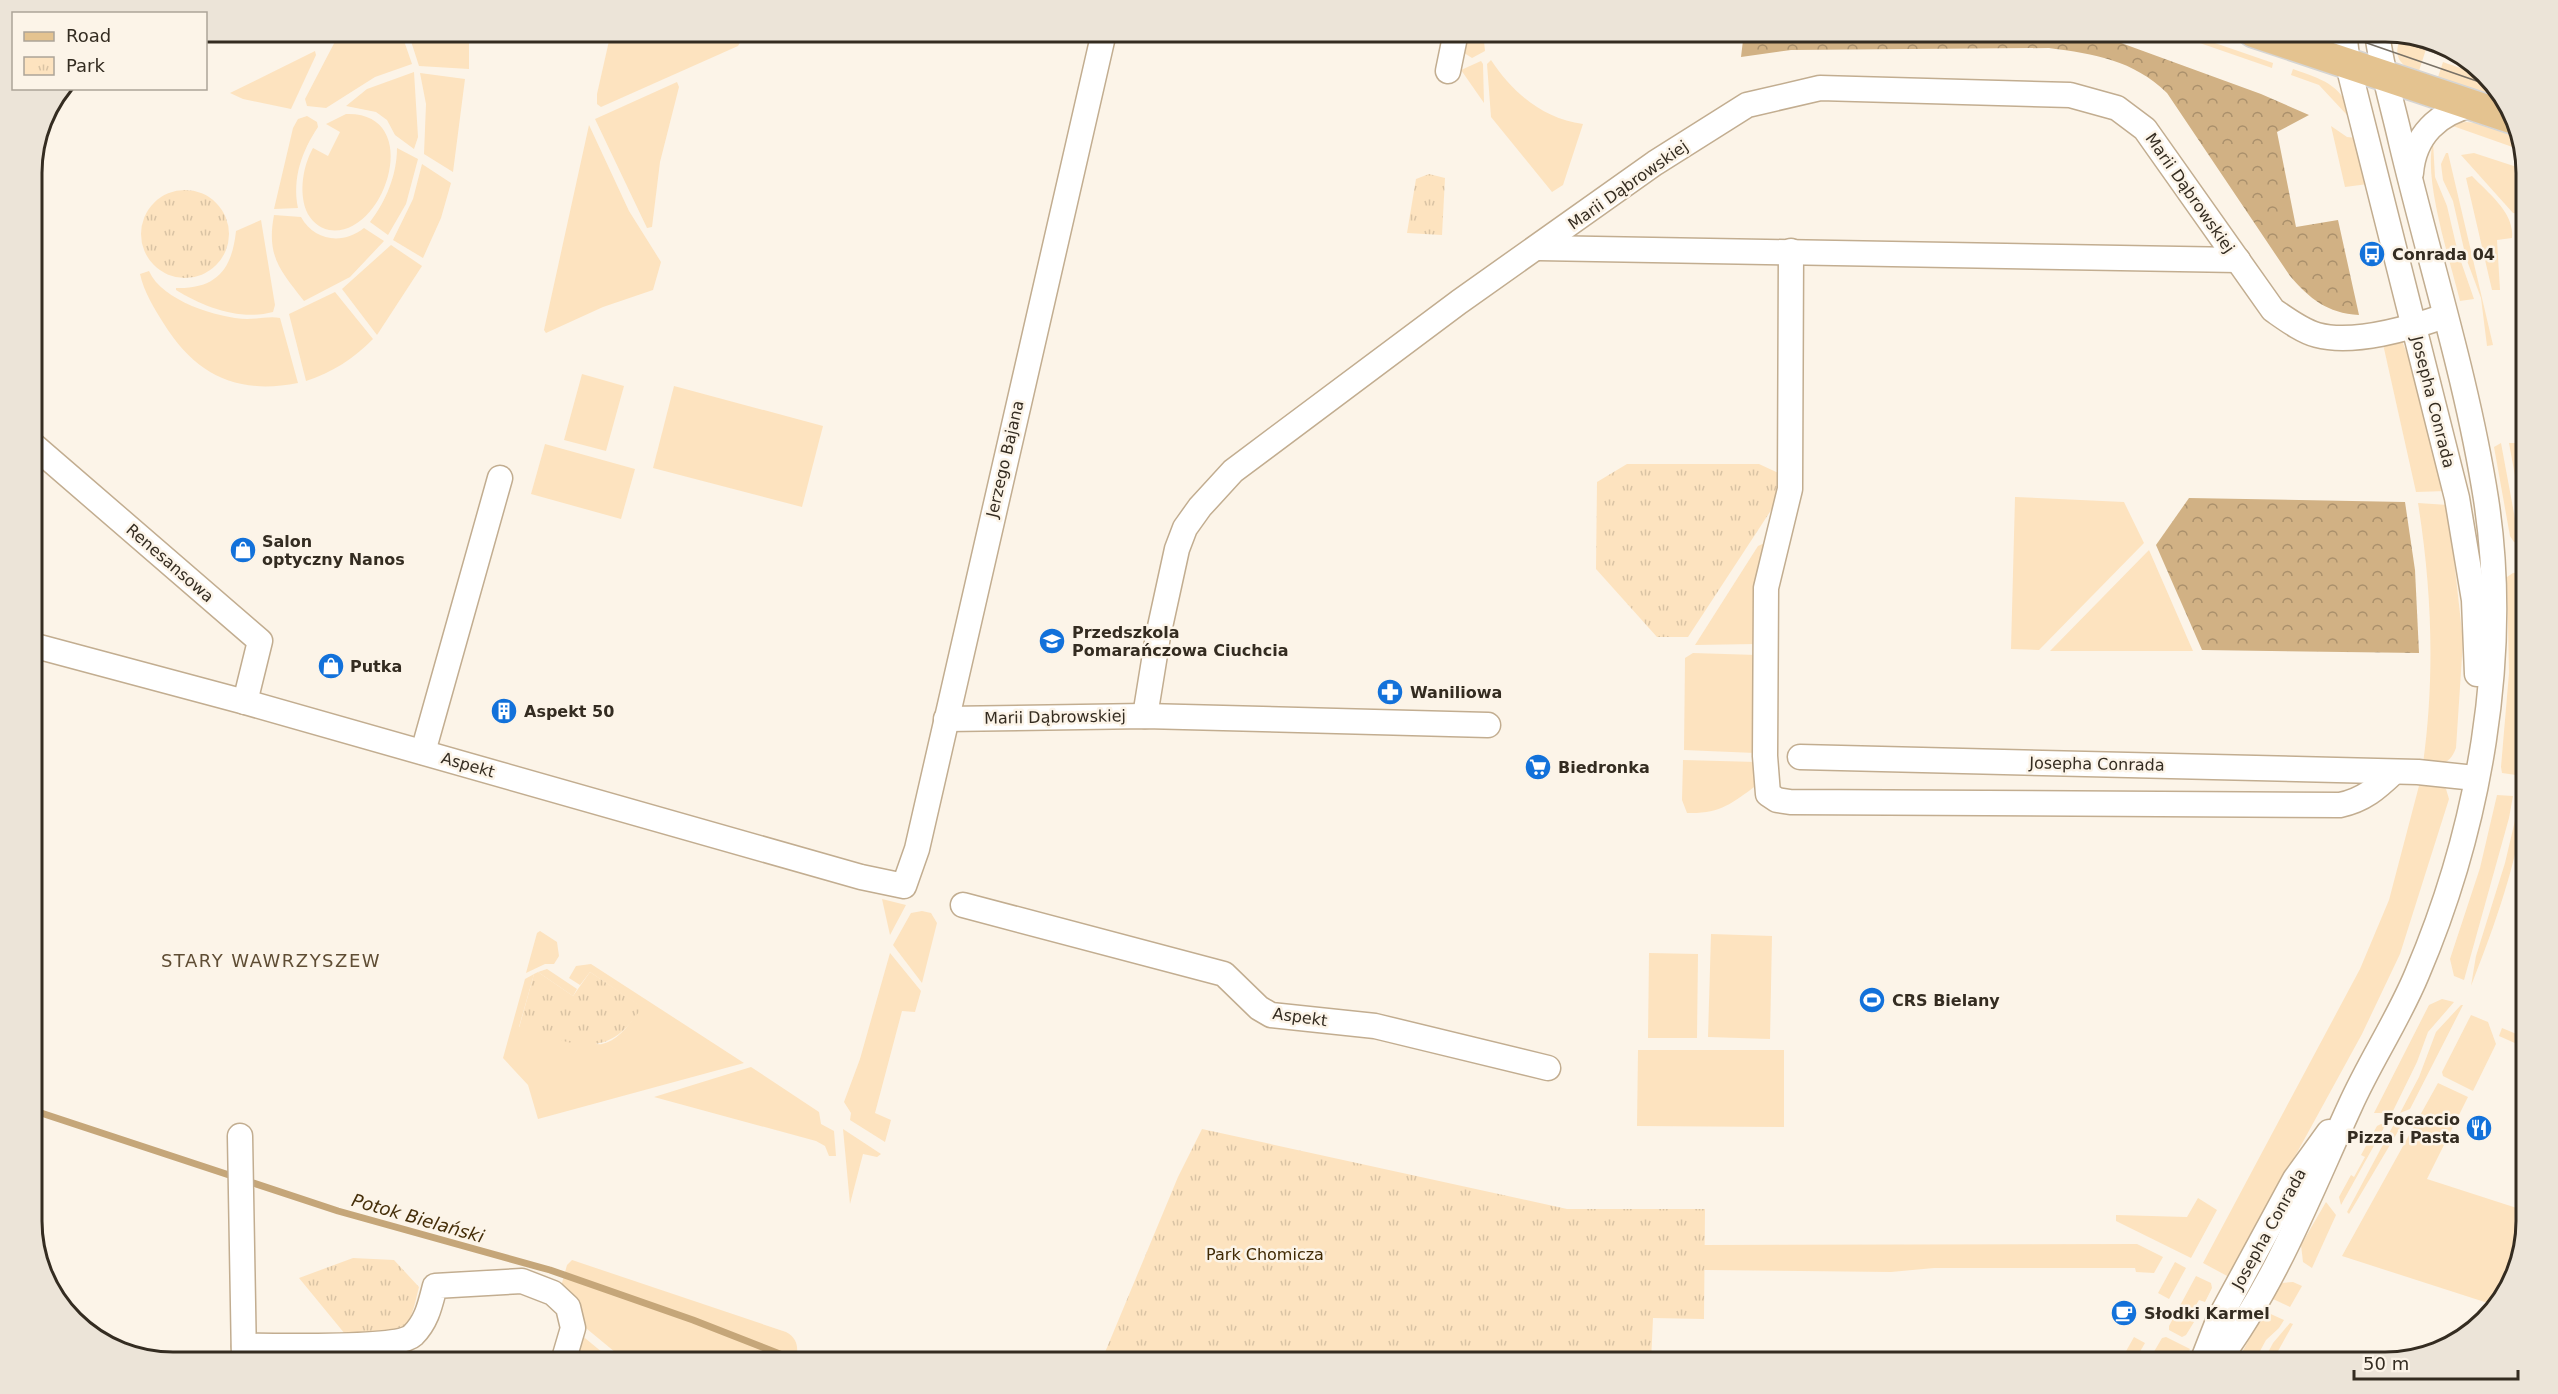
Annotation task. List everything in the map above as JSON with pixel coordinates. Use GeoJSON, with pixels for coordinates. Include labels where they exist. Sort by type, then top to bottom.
{"type":"FeatureCollection","features":[{"type":"Feature","properties":{"kind":"main road"},"geometry":{"type":"LineString","coordinates":[[2282,42],[2502,115]]}},
{"type":"Feature","properties":{"kind":"street","name":"Jerzego Bajana"},"geometry":{"type":"LineString","coordinates":[[904,886],[917,849],[1102,42]]}},
{"type":"Feature","properties":{"kind":"street"},"geometry":{"type":"LineString","coordinates":[[1448,71],[1454,42]]}},
{"type":"Feature","properties":{"kind":"street","name":"Josepha Conrada"},"geometry":{"type":"LineString","coordinates":[[2346,42],[2349,65],[2457,498],[2474,600],[2478,659],[2475,778]]}},
{"type":"Feature","properties":{"kind":"street","name":"Josepha Conrada"},"geometry":{"type":"LineString","coordinates":[[2224,1352],[2242,1328],[2303,1212],[2351,1104],[2402,1008],[2432,937],[2459,854],[2487,727],[2496,609],[2486,498],[2445,316],[2410,182],[2379,42]]}},
{"type":"Feature","properties":{"kind":"street","name":"Marii Dąbrowskiej"},"geometry":{"type":"LineString","coordinates":[[946,719],[1145,716],[1158,636],[1177,549],[1185,528],[1200,507],[1240,465],[1459,302],[1539,248],[1655,163],[1747,105],[1820,88],[2070,95],[2117,108],[2145,129],[2273,310],[2315,334],[2350,336],[2415,326],[2445,316]]}},
{"type":"Feature","properties":{"kind":"street"},"geometry":{"type":"LineString","coordinates":[[2410,182],[2413,157],[2427,130],[2447,114],[2474,105]]}},
{"type":"Feature","properties":{"kind":"street"},"geometry":{"type":"LineString","coordinates":[[1539,248],[2238,260]]}},
{"type":"Feature","properties":{"kind":"street"},"geometry":{"type":"LineString","coordinates":[[1791,251],[1790,489],[1766,588],[1765,744],[1768,794],[1777,800],[1790,802],[2340,805],[2356,802],[2371,793],[2394,772]]}},
{"type":"Feature","properties":{"kind":"street","name":"Renesansowa"},"geometry":{"type":"LineString","coordinates":[[42,453],[260,640],[245,702]]}},
{"type":"Feature","properties":{"kind":"street"},"geometry":{"type":"LineString","coordinates":[[423,752],[500,478]]}},
{"type":"Feature","properties":{"kind":"street","name":"Aspekt"},"geometry":{"type":"LineString","coordinates":[[42,648],[245,702],[861,877],[904,886]]}},
{"type":"Feature","properties":{"kind":"street"},"geometry":{"type":"LineString","coordinates":[[1145,716],[1488,725]]}},
{"type":"Feature","properties":{"kind":"street","name":"Josepha Conrada"},"geometry":{"type":"LineString","coordinates":[[1800,756],[2394,772],[2475,778]]}},
{"type":"Feature","properties":{"kind":"street","name":"Aspekt"},"geometry":{"type":"LineString","coordinates":[[963,905],[1224,974],[1259,1008],[1271,1015],[1375,1026],[1548,1068]]}},
{"type":"Feature","properties":{"kind":"street","name":"Josepha Conrada"},"geometry":{"type":"LineString","coordinates":[[2206,1352],[2218,1321],[2295,1179],[2351,1104]]}},
{"type":"Feature","properties":{"kind":"street"},"geometry":{"type":"LineString","coordinates":[[240,1136],[244,1352]]}},
{"type":"Feature","properties":{"kind":"street"},"geometry":{"type":"LineString","coordinates":[[273,1352],[388,1344],[411,1337],[428,1316],[435,1286],[522,1281],[553,1293],[568,1307],[573,1328],[566,1352]]}},
{"type":"Feature","properties":{"kind":"green space"},"geometry":{"type":"Polygon","coordinates":[[[335,42],[404,42],[412,64],[375,77],[326,108],[307,106],[305,99],[335,42]]]}},
{"type":"Feature","properties":{"kind":"green space"},"geometry":{"type":"Polygon","coordinates":[[[411,42],[469,42],[469,69],[419,66],[411,42]]]}},
{"type":"Feature","properties":{"kind":"green space"},"geometry":{"type":"Polygon","coordinates":[[[609,42],[740,42],[738,46],[601,107],[597,104],[597,94],[609,42]]]}},
{"type":"Feature","properties":{"kind":"green space"},"geometry":{"type":"Polygon","coordinates":[[[1461,42],[1484,42],[1485,51],[1472,58],[1461,51],[1461,42]]]}},
{"type":"Feature","properties":{"kind":"green space"},"geometry":{"type":"Polygon","coordinates":[[[1743,42],[2118,42],[2261,94],[2309,115],[2277,132],[2296,227],[2338,220],[2359,315],[2328,308],[2312,298],[2297,284],[2167,93],[2141,73],[2127,66],[2098,56],[2049,48],[1791,50],[1741,57],[1743,42]]]}},
{"type":"Feature","properties":{"kind":"green space"},"geometry":{"type":"Polygon","coordinates":[[[2197,42],[2212,42],[2273,63],[2272,68],[2197,42]]]}},
{"type":"Feature","properties":{"kind":"green space"},"geometry":{"type":"Polygon","coordinates":[[[2399,43],[2426,49],[2418,74],[2406,67],[2399,59],[2397,49],[2399,43]]]}},
{"type":"Feature","properties":{"kind":"green space"},"geometry":{"type":"Polygon","coordinates":[[[315,51],[316,55],[291,109],[243,99],[230,93],[315,51]]]}},
{"type":"Feature","properties":{"kind":"green space"},"geometry":{"type":"Polygon","coordinates":[[[1491,60],[1509,83],[1530,102],[1555,117],[1583,124],[1563,185],[1552,192],[1491,117],[1487,64],[1491,60]]]}},
{"type":"Feature","properties":{"kind":"green space"},"geometry":{"type":"Polygon","coordinates":[[[1481,61],[1483,64],[1484,103],[1461,70],[1481,61]]]}},
{"type":"Feature","properties":{"kind":"green space"},"geometry":{"type":"Polygon","coordinates":[[[2443,62],[2464,69],[2494,100],[2437,80],[2443,62]]]}},
{"type":"Feature","properties":{"kind":"green space"},"geometry":{"type":"Polygon","coordinates":[[[2293,69],[2321,80],[2336,89],[2342,95],[2352,114],[2347,115],[2319,85],[2291,75],[2293,69]]]}},
{"type":"Feature","properties":{"kind":"green space"},"geometry":{"type":"Polygon","coordinates":[[[414,72],[418,137],[414,149],[395,135],[387,120],[376,112],[346,106],[367,89],[414,72]]]}},
{"type":"Feature","properties":{"kind":"green space"},"geometry":{"type":"Polygon","coordinates":[[[420,73],[465,79],[453,172],[424,154],[426,104],[420,73]]]}},
{"type":"Feature","properties":{"kind":"green space"},"geometry":{"type":"Polygon","coordinates":[[[677,82],[679,87],[660,162],[652,227],[647,228],[595,119],[677,82]]]}},
{"type":"Feature","properties":{"kind":"green space"},"geometry":{"type":"Polygon","coordinates":[[[346,114],[371,118],[385,132],[391,152],[388,174],[380,196],[367,215],[349,227],[329,230],[318,225],[308,214],[304,203],[303,179],[313,148],[328,156],[340,132],[326,124],[346,114]]]}},
{"type":"Feature","properties":{"kind":"green space"},"geometry":{"type":"Polygon","coordinates":[[[307,116],[317,122],[318,127],[303,155],[297,176],[298,208],[274,209],[293,128],[298,119],[307,116]]]}},
{"type":"Feature","properties":{"kind":"green space"},"geometry":{"type":"Polygon","coordinates":[[[2466,122],[2485,124],[2510,135],[2513,147],[2450,125],[2466,122]]]}},
{"type":"Feature","properties":{"kind":"green space"},"geometry":{"type":"Polygon","coordinates":[[[589,125],[629,211],[661,262],[653,290],[603,307],[546,333],[544,330],[589,125]]]}},
{"type":"Feature","properties":{"kind":"green space"},"geometry":{"type":"Polygon","coordinates":[[[2331,126],[2347,137],[2357,138],[2368,184],[2345,187],[2331,126]]]}},
{"type":"Feature","properties":{"kind":"green space"},"geometry":{"type":"Polygon","coordinates":[[[2433,142],[2435,177],[2447,206],[2458,253],[2474,299],[2460,301],[2444,243],[2432,177],[2433,142]]]}},
{"type":"Feature","properties":{"kind":"green space"},"geometry":{"type":"Polygon","coordinates":[[[397,148],[418,159],[406,204],[388,235],[370,222],[389,187],[395,168],[397,148]]]}},
{"type":"Feature","properties":{"kind":"green space"},"geometry":{"type":"Polygon","coordinates":[[[2448,153],[2493,345],[2487,346],[2481,298],[2466,258],[2453,201],[2443,180],[2441,164],[2448,153]]]}},
{"type":"Feature","properties":{"kind":"green space"},"geometry":{"type":"Polygon","coordinates":[[[2474,153],[2516,167],[2516,213],[2513,213],[2461,155],[2474,153]]]}},
{"type":"Feature","properties":{"kind":"green space"},"geometry":{"type":"Polygon","coordinates":[[[422,164],[451,183],[441,218],[423,258],[393,240],[413,199],[422,164]]]}},
{"type":"Feature","properties":{"kind":"green space"},"geometry":{"type":"Polygon","coordinates":[[[1429,174],[1445,178],[1442,235],[1407,233],[1416,179],[1429,174]]]}},
{"type":"Feature","properties":{"kind":"green space"},"geometry":{"type":"Polygon","coordinates":[[[2472,176],[2499,204],[2512,229],[2512,238],[2497,240],[2500,290],[2492,290],[2466,178],[2472,176]]]}},
{"type":"Feature","properties":{"kind":"green space"},"geometry":{"type":"Polygon","coordinates":[[[185,190],[210,197],[222,209],[229,234],[222,259],[210,271],[185,278],[160,271],[148,259],[141,234],[148,209],[160,197],[185,190]]]}},
{"type":"Feature","properties":{"kind":"green space"},"geometry":{"type":"Polygon","coordinates":[[[274,215],[301,217],[313,231],[321,236],[347,237],[364,228],[384,241],[350,277],[304,301],[277,262],[272,242],[274,215]]]}},
{"type":"Feature","properties":{"kind":"green space"},"geometry":{"type":"Polygon","coordinates":[[[261,220],[275,305],[273,312],[248,315],[223,311],[198,302],[176,290],[176,288],[202,285],[220,274],[231,256],[236,231],[261,220]]]}},
{"type":"Feature","properties":{"kind":"green space"},"geometry":{"type":"Polygon","coordinates":[[[391,245],[422,266],[377,335],[342,289],[391,245]]]}},
{"type":"Feature","properties":{"kind":"green space"},"geometry":{"type":"Polygon","coordinates":[[[149,271],[166,291],[192,306],[235,318],[280,318],[298,383],[256,386],[237,383],[204,368],[176,342],[153,306],[140,274],[149,271]]]}},
{"type":"Feature","properties":{"kind":"green space"},"geometry":{"type":"Polygon","coordinates":[[[335,292],[373,339],[342,364],[306,381],[289,314],[335,292]]]}},
{"type":"Feature","properties":{"kind":"green space"},"geometry":{"type":"Polygon","coordinates":[[[2402,341],[2425,398],[2446,491],[2416,492],[2383,344],[2402,341]]]}},
{"type":"Feature","properties":{"kind":"green space"},"geometry":{"type":"Polygon","coordinates":[[[582,374],[624,386],[606,451],[564,440],[582,374]]]}},
{"type":"Feature","properties":{"kind":"green space"},"geometry":{"type":"Polygon","coordinates":[[[674,386],[823,426],[802,507],[653,468],[674,386]]]}},
{"type":"Feature","properties":{"kind":"green space"},"geometry":{"type":"Polygon","coordinates":[[[2501,443],[2516,524],[2516,543],[2510,536],[2494,447],[2501,443]]]}},
{"type":"Feature","properties":{"kind":"green space"},"geometry":{"type":"Polygon","coordinates":[[[2509,443],[2515,443],[2516,448],[2516,481],[2509,443]]]}},
{"type":"Feature","properties":{"kind":"green space"},"geometry":{"type":"Polygon","coordinates":[[[545,444],[635,469],[621,519],[531,494],[545,444]]]}},
{"type":"Feature","properties":{"kind":"green space"},"geometry":{"type":"Polygon","coordinates":[[[1627,464],[1759,464],[1783,475],[1783,492],[1688,637],[1657,637],[1596,569],[1597,482],[1627,464]]]}},
{"type":"Feature","properties":{"kind":"green space"},"geometry":{"type":"Polygon","coordinates":[[[2015,497],[2124,502],[2144,543],[2039,650],[2011,649],[2015,497]]]}},
{"type":"Feature","properties":{"kind":"green space"},"geometry":{"type":"Polygon","coordinates":[[[2189,498],[2405,502],[2415,570],[2419,653],[2202,650],[2156,545],[2189,498]]]}},
{"type":"Feature","properties":{"kind":"green space"},"geometry":{"type":"Polygon","coordinates":[[[2418,503],[2448,505],[2463,641],[2456,748],[2447,761],[2440,764],[2423,764],[2429,698],[2430,634],[2429,601],[2418,503]]]}},
{"type":"Feature","properties":{"kind":"green space"},"geometry":{"type":"Polygon","coordinates":[[[1767,542],[1756,644],[1695,645],[1758,546],[1767,542]]]}},
{"type":"Feature","properties":{"kind":"green space"},"geometry":{"type":"Polygon","coordinates":[[[2149,550],[2193,651],[2050,651],[2149,550]]]}},
{"type":"Feature","properties":{"kind":"green space"},"geometry":{"type":"Polygon","coordinates":[[[2516,573],[2516,775],[2502,773],[2501,767],[2509,673],[2507,577],[2516,573]]]}},
{"type":"Feature","properties":{"kind":"green space"},"geometry":{"type":"Polygon","coordinates":[[[1693,653],[1757,655],[1755,753],[1684,750],[1685,658],[1693,653]]]}},
{"type":"Feature","properties":{"kind":"green space"},"geometry":{"type":"Polygon","coordinates":[[[1683,760],[1757,762],[1757,785],[1725,807],[1708,812],[1687,813],[1682,800],[1683,760]]]}},
{"type":"Feature","properties":{"kind":"green space"},"geometry":{"type":"Polygon","coordinates":[[[2420,782],[2440,783],[2446,789],[2449,799],[2400,954],[2362,1034],[2229,1277],[2203,1263],[2360,969],[2389,900],[2420,782]]]}},
{"type":"Feature","properties":{"kind":"green space"},"geometry":{"type":"Polygon","coordinates":[[[2497,795],[2513,796],[2464,980],[2454,976],[2450,959],[2480,868],[2497,795]]]}},
{"type":"Feature","properties":{"kind":"green space"},"geometry":{"type":"Polygon","coordinates":[[[2516,816],[2516,850],[2511,870],[2497,917],[2471,986],[2476,956],[2505,863],[2516,816]]]}},
{"type":"Feature","properties":{"kind":"green space"},"geometry":{"type":"Polygon","coordinates":[[[882,899],[906,905],[890,935],[882,899]]]}},
{"type":"Feature","properties":{"kind":"green space"},"geometry":{"type":"Polygon","coordinates":[[[922,911],[931,913],[937,923],[922,983],[893,945],[911,913],[922,911]]]}},
{"type":"Feature","properties":{"kind":"green space"},"geometry":{"type":"Polygon","coordinates":[[[540,931],[557,942],[559,956],[554,964],[545,964],[526,973],[537,933],[540,931]]]}},
{"type":"Feature","properties":{"kind":"green space"},"geometry":{"type":"Polygon","coordinates":[[[1711,934],[1772,936],[1770,1039],[1708,1037],[1711,934]]]}},
{"type":"Feature","properties":{"kind":"green space"},"geometry":{"type":"Polygon","coordinates":[[[890,953],[921,991],[915,1012],[902,1011],[875,1113],[891,1120],[885,1142],[850,1120],[851,1113],[844,1102],[860,1059],[890,953]]]}},
{"type":"Feature","properties":{"kind":"green space"},"geometry":{"type":"Polygon","coordinates":[[[1649,953],[1698,954],[1697,1038],[1648,1038],[1649,953]]]}},
{"type":"Feature","properties":{"kind":"green space"},"geometry":{"type":"Polygon","coordinates":[[[591,964],[744,1063],[538,1119],[528,1085],[503,1058],[525,979],[534,974],[519,1027],[602,1044],[620,1034],[641,1007],[590,972],[580,985],[569,978],[576,966],[591,964]]]}},
{"type":"Feature","properties":{"kind":"green space"},"geometry":{"type":"Polygon","coordinates":[[[547,969],[577,989],[573,996],[538,972],[547,969]]]}},
{"type":"Feature","properties":{"kind":"green space"},"geometry":{"type":"Polygon","coordinates":[[[538,972],[573,996],[590,972],[642,1007],[629,1025],[602,1043],[572,1043],[519,1028],[534,974],[538,972]]]}},
{"type":"Feature","properties":{"kind":"green space"},"geometry":{"type":"Polygon","coordinates":[[[2442,999],[2454,1002],[2428,1032],[2417,1062],[2392,1113],[2374,1113],[2429,1005],[2442,999]]]}},
{"type":"Feature","properties":{"kind":"green space"},"geometry":{"type":"Polygon","coordinates":[[[2463,1005],[2410,1109],[2400,1113],[2419,1077],[2436,1032],[2463,1005]]]}},
{"type":"Feature","properties":{"kind":"green space"},"geometry":{"type":"Polygon","coordinates":[[[2471,1015],[2488,1022],[2496,1044],[2473,1091],[2443,1076],[2442,1072],[2471,1015]]]}},
{"type":"Feature","properties":{"kind":"green space"},"geometry":{"type":"Polygon","coordinates":[[[2502,1028],[2516,1034],[2516,1044],[2499,1036],[2502,1028]]]}},
{"type":"Feature","properties":{"kind":"green space"},"geometry":{"type":"Polygon","coordinates":[[[1638,1050],[1784,1050],[1784,1127],[1637,1126],[1638,1050]]]}},
{"type":"Feature","properties":{"kind":"green space"},"geometry":{"type":"Polygon","coordinates":[[[751,1067],[819,1112],[821,1124],[834,1131],[836,1156],[829,1156],[825,1146],[816,1141],[654,1097],[751,1067]]]}},
{"type":"Feature","properties":{"kind":"green space"},"geometry":{"type":"Polygon","coordinates":[[[2438,1083],[2468,1097],[2427,1179],[2516,1208],[2515,1238],[2509,1263],[2494,1294],[2487,1303],[2342,1256],[2438,1083]]]}},
{"type":"Feature","properties":{"kind":"green space"},"geometry":{"type":"Polygon","coordinates":[[[2386,1124],[2341,1205],[2339,1197],[2351,1175],[2354,1177],[2365,1157],[2361,1155],[2377,1126],[2386,1124]]]}},
{"type":"Feature","properties":{"kind":"green space"},"geometry":{"type":"Polygon","coordinates":[[[2394,1124],[2398,1124],[2400,1128],[2349,1214],[2347,1212],[2394,1124]]]}},
{"type":"Feature","properties":{"kind":"green space"},"geometry":{"type":"Polygon","coordinates":[[[843,1129],[881,1154],[877,1157],[863,1154],[850,1204],[843,1129]]]}},
{"type":"Feature","properties":{"kind":"green space","name":"Park Chomicza"},"geometry":{"type":"Polygon","coordinates":[[[1202,1129],[1567,1209],[1705,1209],[1704,1319],[1653,1318],[1651,1352],[1105,1352],[1178,1177],[1202,1129]]]}},
{"type":"Feature","properties":{"kind":"green space"},"geometry":{"type":"Polygon","coordinates":[[[2198,1198],[2217,1210],[2191,1258],[2116,1221],[2116,1215],[2187,1217],[2198,1198]]]}},
{"type":"Feature","properties":{"kind":"green space"},"geometry":{"type":"Polygon","coordinates":[[[2326,1202],[2336,1215],[2312,1268],[2303,1262],[2301,1245],[2326,1202]]]}},
{"type":"Feature","properties":{"kind":"green space"},"geometry":{"type":"Polygon","coordinates":[[[2137,1244],[2163,1257],[2154,1273],[2136,1272],[2135,1268],[1934,1268],[1891,1272],[1704,1270],[1704,1245],[2137,1244]]]}},
{"type":"Feature","properties":{"kind":"green space"},"geometry":{"type":"Polygon","coordinates":[[[353,1258],[394,1260],[419,1287],[409,1320],[397,1331],[371,1335],[345,1334],[299,1278],[353,1258]]]}},
{"type":"Feature","properties":{"kind":"green space"},"geometry":{"type":"Polygon","coordinates":[[[572,1260],[786,1332],[797,1345],[797,1352],[615,1352],[581,1324],[560,1290],[567,1265],[572,1260]]]}},
{"type":"Feature","properties":{"kind":"green space"},"geometry":{"type":"Polygon","coordinates":[[[2175,1262],[2186,1268],[2169,1299],[2158,1293],[2175,1262]]]}},
{"type":"Feature","properties":{"kind":"green space"},"geometry":{"type":"Polygon","coordinates":[[[2196,1276],[2211,1283],[2212,1288],[2205,1302],[2199,1300],[2188,1319],[2194,1322],[2186,1335],[2182,1337],[2169,1330],[2169,1326],[2196,1276]]]}},
{"type":"Feature","properties":{"kind":"green space"},"geometry":{"type":"Polygon","coordinates":[[[2293,1282],[2302,1286],[2290,1307],[2273,1299],[2281,1283],[2293,1282]]]}},
{"type":"Feature","properties":{"kind":"green space"},"geometry":{"type":"Polygon","coordinates":[[[2264,1311],[2284,1320],[2266,1340],[2259,1352],[2242,1352],[2264,1311]]]}},
{"type":"Feature","properties":{"kind":"green space"},"geometry":{"type":"Polygon","coordinates":[[[2290,1323],[2293,1324],[2278,1352],[2268,1352],[2290,1323]]]}},
{"type":"Feature","properties":{"kind":"green space"},"geometry":{"type":"Polygon","coordinates":[[[580,1334],[602,1352],[574,1352],[580,1334]]]}},
{"type":"Feature","properties":{"kind":"green space"},"geometry":{"type":"Polygon","coordinates":[[[2134,1337],[2145,1343],[2140,1352],[2126,1352],[2134,1337]]]}},
{"type":"Feature","properties":{"kind":"green space"},"geometry":{"type":"Polygon","coordinates":[[[2166,1337],[2190,1349],[2188,1352],[2154,1352],[2162,1338],[2166,1337]]]}},
{"type":"Feature","properties":{"kind":"waterway","name":"Potok Bielański"},"geometry":{"type":"LineString","coordinates":[[42,1113],[338,1211],[550,1270],[693,1320],[775,1352]]}},
{"type":"Feature","properties":{"kind":"tram line"},"geometry":{"type":"LineString","coordinates":[[2364,42],[2477,81]]}},
{"type":"Feature","properties":{"kind":"tram line"},"geometry":{"type":"LineString","coordinates":[[2416,46],[2438,54]]}},
{"type":"Feature","properties":{"kind":"place","name":"Conrada 04"},"geometry":{"type":"Point","coordinates":[2372,254]}},
{"type":"Feature","properties":{"kind":"place","name":"Salon optyczny Nanos"},"geometry":{"type":"Point","coordinates":[243,550]}},
{"type":"Feature","properties":{"kind":"place","name":"Przedszkola Pomarańczowa Ciuchcia"},"geometry":{"type":"Point","coordinates":[1052,641]}},
{"type":"Feature","properties":{"kind":"place","name":"Putka"},"geometry":{"type":"Point","coordinates":[331,666]}},
{"type":"Feature","properties":{"kind":"place","name":"Waniliowa"},"geometry":{"type":"Point","coordinates":[1390,692]}},
{"type":"Feature","properties":{"kind":"place","name":"Aspekt 50"},"geometry":{"type":"Point","coordinates":[504,711]}},
{"type":"Feature","properties":{"kind":"place","name":"Biedronka"},"geometry":{"type":"Point","coordinates":[1538,767]}},
{"type":"Feature","properties":{"kind":"place","name":"CRS Bielany"},"geometry":{"type":"Point","coordinates":[1872,1000]}},
{"type":"Feature","properties":{"kind":"place","name":"Focaccio Pizza i Pasta"},"geometry":{"type":"Point","coordinates":[2479,1128]}},
{"type":"Feature","properties":{"kind":"place","name":"Słodki Karmel"},"geometry":{"type":"Point","coordinates":[2124,1313]}},
{"type":"Feature","properties":{"kind":"district","name":"STARY WAWRZYSZEW"},"geometry":{"type":"Point","coordinates":[271,960]}}]}
